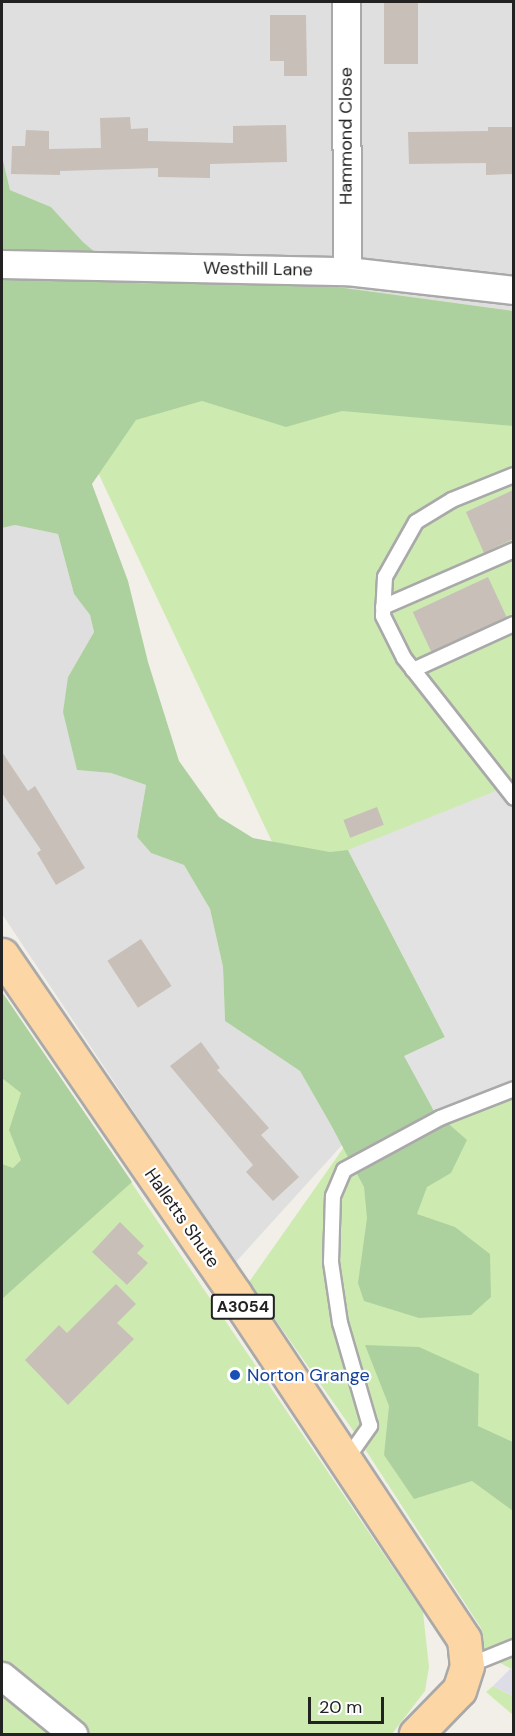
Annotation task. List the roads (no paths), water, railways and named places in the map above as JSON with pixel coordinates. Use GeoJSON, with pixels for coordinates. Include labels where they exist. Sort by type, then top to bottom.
{"type":"FeatureCollection","features":[{"type":"Feature","properties":{"kind":"main road","name":"Halletts Shute"},"geometry":{"type":"LineString","coordinates":[[2,955],[464,1639],[467,1666]]}},
{"type":"Feature","properties":{"kind":"main road"},"geometry":{"type":"LineString","coordinates":[[416,1734],[459,1690],[467,1666]]}},
{"type":"Feature","properties":{"kind":"street","name":"Hammond Close"},"geometry":{"type":"LineString","coordinates":[[346,2],[347,271]]}},
{"type":"Feature","properties":{"kind":"street","name":"Westhill Lane"},"geometry":{"type":"LineString","coordinates":[[2,264],[347,271],[513,290]]}},
{"type":"Feature","properties":{"kind":"street"},"geometry":{"type":"LineString","coordinates":[[2,1676],[74,1734]]}},
{"type":"Feature","properties":{"kind":"lane"},"geometry":{"type":"LineString","coordinates":[[513,475],[453,500],[416,522],[385,577],[383,607],[383,616],[413,670],[513,798]]}},
{"type":"Feature","properties":{"kind":"lane"},"geometry":{"type":"LineString","coordinates":[[383,607],[513,550]]}},
{"type":"Feature","properties":{"kind":"lane"},"geometry":{"type":"LineString","coordinates":[[413,670],[513,624]]}},
{"type":"Feature","properties":{"kind":"lane"},"geometry":{"type":"LineString","coordinates":[[345,1461],[370,1426],[340,1323],[332,1262],[333,1196],[344,1170],[440,1118],[513,1089]]}},
{"type":"Feature","properties":{"kind":"lane"},"geometry":{"type":"LineString","coordinates":[[467,1666],[513,1647]]}},
{"type":"Feature","properties":{"kind":"place","name":"Norton Grange"},"geometry":{"type":"Point","coordinates":[235,1375]}}]}
